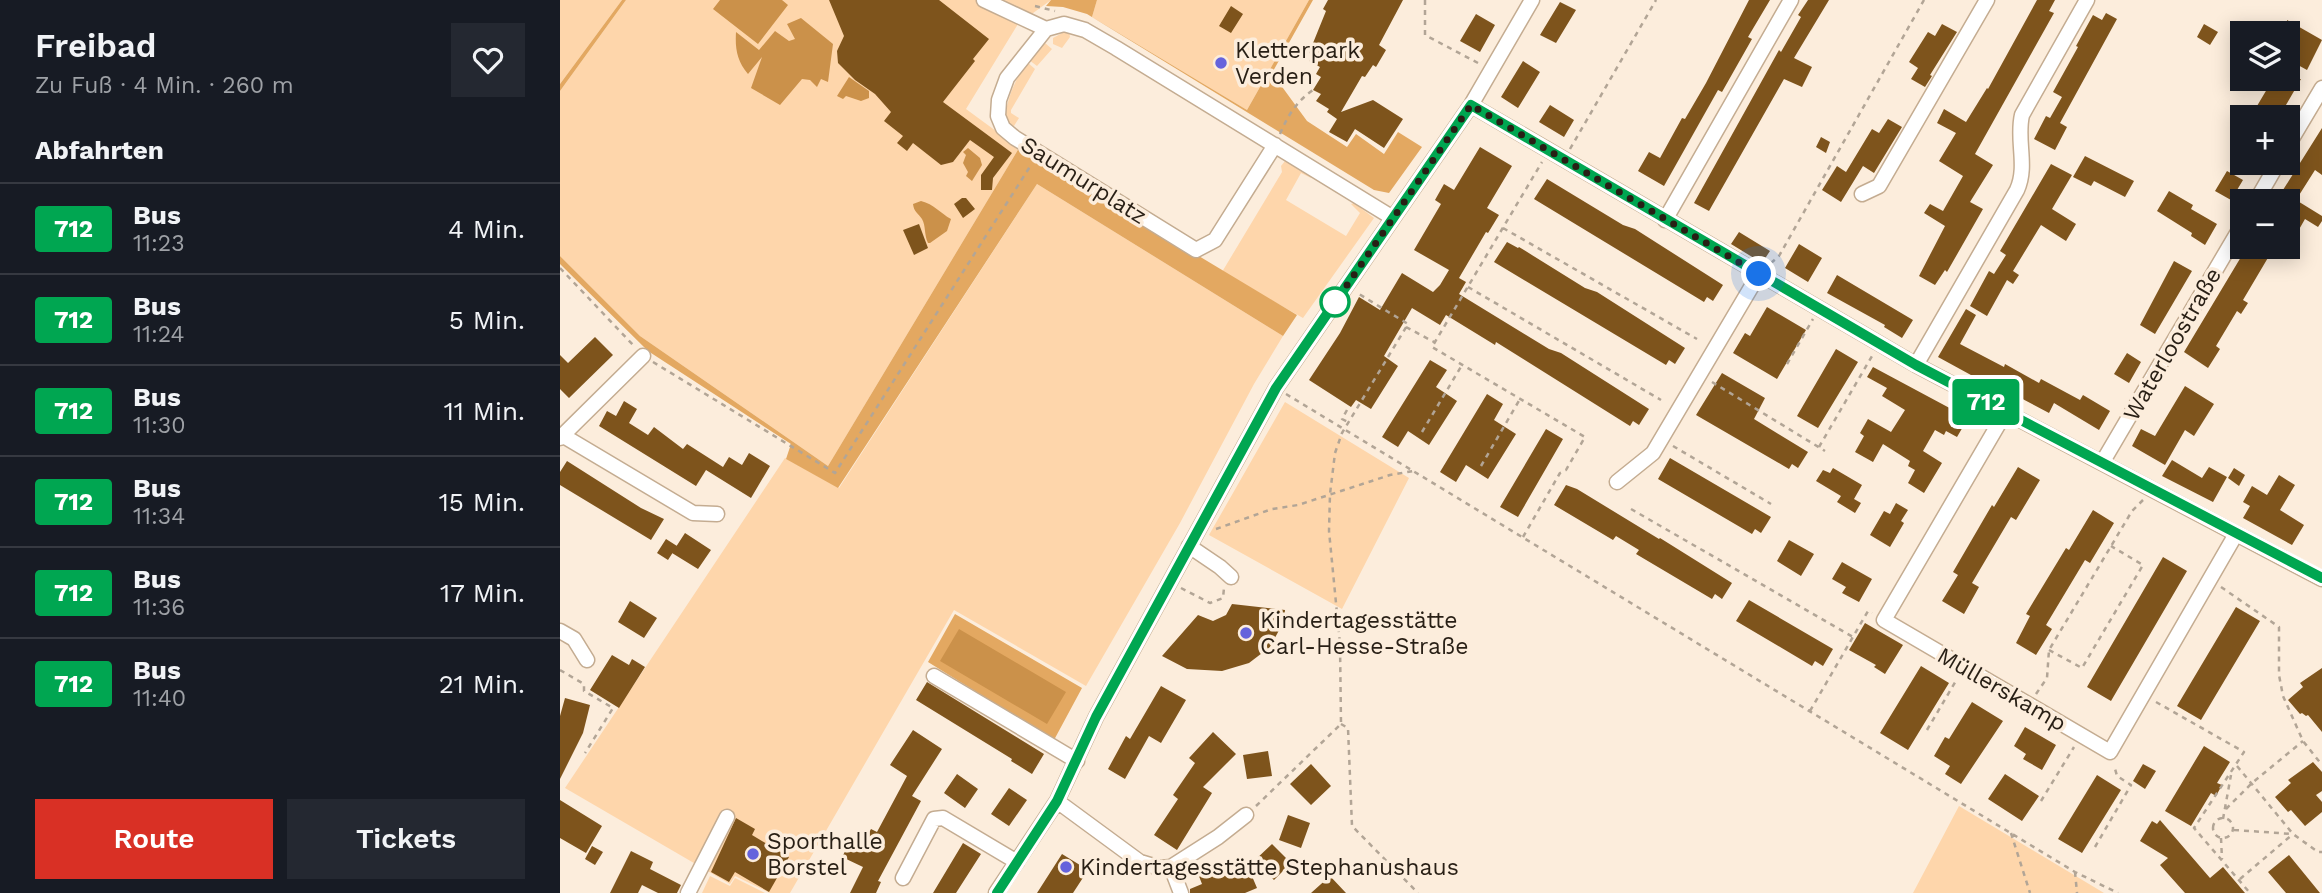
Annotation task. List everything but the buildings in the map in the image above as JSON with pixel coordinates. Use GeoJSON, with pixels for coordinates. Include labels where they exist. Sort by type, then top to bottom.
{"type":"FeatureCollection","features":[{"type":"Feature","properties":{"kind":"street"},"geometry":{"type":"LineString","coordinates":[[984,0],[1046,29],[1064,24],[1085,30],[1393,218]]}},
{"type":"Feature","properties":{"kind":"street"},"geometry":{"type":"LineString","coordinates":[[996,893],[1057,801],[1096,717],[1276,388],[1471,105],[1532,0]]}},
{"type":"Feature","properties":{"kind":"street"},"geometry":{"type":"LineString","coordinates":[[1665,220],[1791,0]]}},
{"type":"Feature","properties":{"kind":"street"},"geometry":{"type":"LineString","coordinates":[[1862,194],[1879,186],[1987,0]]}},
{"type":"Feature","properties":{"kind":"street"},"geometry":{"type":"LineString","coordinates":[[1916,365],[2017,190],[2022,172],[2019,130],[2022,115],[2087,0]]}},
{"type":"Feature","properties":{"kind":"street","name":"Saumurplatz"},"geometry":{"type":"LineString","coordinates":[[1046,29],[1007,78],[999,100],[998,116],[1003,128],[1196,250],[1215,240],[1275,145]]}},
{"type":"Feature","properties":{"kind":"street"},"geometry":{"type":"LineString","coordinates":[[2300,125],[2322,88]]}},
{"type":"Feature","properties":{"kind":"street"},"geometry":{"type":"LineString","coordinates":[[1471,105],[1916,365],[2322,579]]}},
{"type":"Feature","properties":{"kind":"street","name":"Waterloostraße"},"geometry":{"type":"LineString","coordinates":[[2102,463],[2230,245]]}},
{"type":"Feature","properties":{"kind":"street"},"geometry":{"type":"LineString","coordinates":[[1617,482],[1653,453],[1759,274]]}},
{"type":"Feature","properties":{"kind":"street"},"geometry":{"type":"LineString","coordinates":[[643,356],[561,437],[693,513],[718,514]]}},
{"type":"Feature","properties":{"kind":"street","name":"Müllerskamp"},"geometry":{"type":"LineString","coordinates":[[2005,412],[1884,620],[2110,752]]}},
{"type":"Feature","properties":{"kind":"street"},"geometry":{"type":"LineString","coordinates":[[2110,752],[2236,534]]}},
{"type":"Feature","properties":{"kind":"street"},"geometry":{"type":"LineString","coordinates":[[1189,546],[1231,577]]}},
{"type":"Feature","properties":{"kind":"street"},"geometry":{"type":"LineString","coordinates":[[560,631],[574,639],[587,660]]}},
{"type":"Feature","properties":{"kind":"street"},"geometry":{"type":"LineString","coordinates":[[934,676],[1077,761]]}},
{"type":"Feature","properties":{"kind":"street"},"geometry":{"type":"LineString","coordinates":[[1057,801],[1150,867],[1171,867],[1218,837],[1246,815]]}},
{"type":"Feature","properties":{"kind":"street"},"geometry":{"type":"LineString","coordinates":[[688,893],[727,817]]}},
{"type":"Feature","properties":{"kind":"street"},"geometry":{"type":"LineString","coordinates":[[903,878],[934,819],[943,818],[1017,862]]}},
{"type":"Feature","properties":{"kind":"street"},"geometry":{"type":"LineString","coordinates":[[1171,867],[1181,893]]}},
{"type":"Feature","properties":{"kind":"path"},"geometry":{"type":"LineString","coordinates":[[1425,0],[1426,35],[1484,66]]}},
{"type":"Feature","properties":{"kind":"path"},"geometry":{"type":"LineString","coordinates":[[1564,158],[1656,0]]}},
{"type":"Feature","properties":{"kind":"path"},"geometry":{"type":"LineString","coordinates":[[1759,274],[1763,266],[1772,263],[1779,256],[1924,0]]}},
{"type":"Feature","properties":{"kind":"path"},"geometry":{"type":"LineString","coordinates":[[1275,145],[1288,117],[1301,98],[1313,90]]}},
{"type":"Feature","properties":{"kind":"path"},"geometry":{"type":"LineString","coordinates":[[560,268],[643,356],[835,473],[1038,152]]}},
{"type":"Feature","properties":{"kind":"path"},"geometry":{"type":"LineString","coordinates":[[1523,538],[1560,473],[1566,470],[1585,437],[1432,347],[1542,162]]}},
{"type":"Feature","properties":{"kind":"path"},"geometry":{"type":"LineString","coordinates":[[1503,228],[1697,339]]}},
{"type":"Feature","properties":{"kind":"path"},"geometry":{"type":"LineString","coordinates":[[1246,815],[1341,724],[1340,644],[1329,531],[1335,453],[1344,429],[1408,324],[1346,286]]}},
{"type":"Feature","properties":{"kind":"path"},"geometry":{"type":"LineString","coordinates":[[1468,287],[1661,400]]}},
{"type":"Feature","properties":{"kind":"path"},"geometry":{"type":"LineString","coordinates":[[1787,363],[1815,316]]}},
{"type":"Feature","properties":{"kind":"path"},"geometry":{"type":"LineString","coordinates":[[1406,327],[1435,343]]}},
{"type":"Feature","properties":{"kind":"path"},"geometry":{"type":"LineString","coordinates":[[1819,447],[1874,352]]}},
{"type":"Feature","properties":{"kind":"path"},"geometry":{"type":"LineString","coordinates":[[1422,432],[1462,365]]}},
{"type":"Feature","properties":{"kind":"path"},"geometry":{"type":"LineString","coordinates":[[1706,379],[1825,452]]}},
{"type":"Feature","properties":{"kind":"path"},"geometry":{"type":"LineString","coordinates":[[1286,394],[2074,872],[2118,893]]}},
{"type":"Feature","properties":{"kind":"path"},"geometry":{"type":"LineString","coordinates":[[1481,466],[1520,399]]}},
{"type":"Feature","properties":{"kind":"path"},"geometry":{"type":"LineString","coordinates":[[1347,410],[1342,419],[1348,422]]}},
{"type":"Feature","properties":{"kind":"path"},"geometry":{"type":"LineString","coordinates":[[1669,443],[1772,504]]}},
{"type":"Feature","properties":{"kind":"path"},"geometry":{"type":"LineString","coordinates":[[1213,530],[1272,509],[1297,505],[1390,475],[1413,471]]}},
{"type":"Feature","properties":{"kind":"path"},"geometry":{"type":"LineString","coordinates":[[2035,696],[2047,678],[2049,650],[2132,511],[2152,490]]}},
{"type":"Feature","properties":{"kind":"path"},"geometry":{"type":"LineString","coordinates":[[1631,509],[1853,637]]}},
{"type":"Feature","properties":{"kind":"path"},"geometry":{"type":"LineString","coordinates":[[2049,650],[2082,668],[2143,565],[2111,547]]}},
{"type":"Feature","properties":{"kind":"path"},"geometry":{"type":"LineString","coordinates":[[1181,588],[1210,603],[1223,597],[1231,577]]}},
{"type":"Feature","properties":{"kind":"path"},"geometry":{"type":"LineString","coordinates":[[2210,580],[2279,627],[2279,675],[2283,696],[2302,741],[2322,765]]}},
{"type":"Feature","properties":{"kind":"path"},"geometry":{"type":"LineString","coordinates":[[1810,711],[1868,611]]}},
{"type":"Feature","properties":{"kind":"path"},"geometry":{"type":"LineString","coordinates":[[1927,730],[1965,667]]}},
{"type":"Feature","properties":{"kind":"path"},"geometry":{"type":"LineString","coordinates":[[560,670],[584,684],[584,691],[613,708],[585,753]]}},
{"type":"Feature","properties":{"kind":"path"},"geometry":{"type":"LineString","coordinates":[[2143,695],[2244,752],[2194,828],[2250,893]]}},
{"type":"Feature","properties":{"kind":"path"},"geometry":{"type":"LineString","coordinates":[[1341,724],[1348,728],[1352,826],[1418,893]]}},
{"type":"Feature","properties":{"kind":"path"},"geometry":{"type":"LineString","coordinates":[[2041,802],[2081,735]]}},
{"type":"Feature","properties":{"kind":"path"},"geometry":{"type":"LineString","coordinates":[[2225,809],[2302,741]]}},
{"type":"Feature","properties":{"kind":"path"},"geometry":{"type":"LineString","coordinates":[[2095,847],[2131,785],[2117,776],[2110,752]]}},
{"type":"Feature","properties":{"kind":"path"},"geometry":{"type":"LineString","coordinates":[[2237,765],[2293,834],[2321,853]]}},
{"type":"Feature","properties":{"kind":"path"},"geometry":{"type":"LineString","coordinates":[[2223,819],[2232,772]]}},
{"type":"Feature","properties":{"kind":"path"},"geometry":{"type":"LineString","coordinates":[[2223,819],[2231,823],[2232,830],[2230,835],[2221,838],[2214,833],[2213,826],[2217,820],[2223,819]]}},
{"type":"Feature","properties":{"kind":"path"},"geometry":{"type":"LineString","coordinates":[[2232,830],[2293,834]]}},
{"type":"Feature","properties":{"kind":"path"},"geometry":{"type":"LineString","coordinates":[[2011,833],[2030,893]]}},
{"type":"Feature","properties":{"kind":"path"},"geometry":{"type":"LineString","coordinates":[[2239,880],[2293,834]]}},
{"type":"Feature","properties":{"kind":"path"},"geometry":{"type":"LineString","coordinates":[[2221,838],[2222,861]]}},
{"type":"Feature","properties":{"kind":"path"},"geometry":{"type":"LineString","coordinates":[[2074,872],[2077,893]]}},
{"type":"Feature","properties":{"kind":"shaded area"},"geometry":{"type":"Polygon","coordinates":[[[560,0],[622,0],[560,84],[560,0]]]}},
{"type":"Feature","properties":{"kind":"shaded area"},"geometry":{"type":"Polygon","coordinates":[[[622,0],[626,0],[560,91],[560,84],[622,0]]]}},
{"type":"Feature","properties":{"kind":"shaded area"},"geometry":{"type":"Polygon","coordinates":[[[626,0],[1051,0],[1018,24],[966,109],[1019,148],[828,466],[640,336],[560,256],[560,91],[626,0]]]}},
{"type":"Feature","properties":{"kind":"shaded area"},"geometry":{"type":"Polygon","coordinates":[[[720,0],[782,0],[788,5],[758,44],[713,9],[720,0]]]}},
{"type":"Feature","properties":{"kind":"shaded area"},"geometry":{"type":"Polygon","coordinates":[[[1051,0],[1097,0],[1092,17],[1247,110],[1309,0],[1313,0],[1272,73],[1307,121],[1347,147],[1356,134],[1384,154],[1398,132],[1422,147],[1389,193],[1374,190],[1087,14],[1063,7],[1046,6],[1051,0]]]}},
{"type":"Feature","properties":{"kind":"shaded area","name":"Kletterpark Verden"},"geometry":{"type":"Polygon","coordinates":[[[1097,0],[1309,0],[1247,110],[1092,17],[1097,0]]]}},
{"type":"Feature","properties":{"kind":"shaded area"},"geometry":{"type":"Polygon","coordinates":[[[801,18],[833,44],[828,82],[821,79],[817,87],[810,80],[802,79],[780,105],[751,88],[762,57],[748,74],[738,54],[736,32],[759,50],[775,31],[789,41],[795,39],[787,24],[801,18]]]}},
{"type":"Feature","properties":{"kind":"shaded area"},"geometry":{"type":"Polygon","coordinates":[[[1066,31],[1070,37],[1062,48],[1053,44],[1053,38],[1066,31]]]}},
{"type":"Feature","properties":{"kind":"shaded area"},"geometry":{"type":"Polygon","coordinates":[[[1045,43],[1052,49],[1037,66],[1029,60],[1045,43]]]}},
{"type":"Feature","properties":{"kind":"shaded area"},"geometry":{"type":"Polygon","coordinates":[[[1027,62],[1035,69],[1011,110],[1011,113],[1019,118],[1014,126],[1009,126],[1005,119],[1008,104],[1015,82],[1027,62]]]}},
{"type":"Feature","properties":{"kind":"shaded area"},"geometry":{"type":"Polygon","coordinates":[[[849,77],[869,91],[869,98],[861,101],[837,96],[849,77]]]}},
{"type":"Feature","properties":{"kind":"shaded area"},"geometry":{"type":"Polygon","coordinates":[[[968,148],[980,158],[982,165],[972,181],[966,176],[968,172],[963,163],[966,155],[963,152],[968,148]]]}},
{"type":"Feature","properties":{"kind":"shaded area"},"geometry":{"type":"Polygon","coordinates":[[[1019,148],[1297,315],[1283,336],[1037,184],[838,488],[786,459],[791,444],[648,351],[560,264],[560,256],[640,336],[828,466],[1019,148]]]}},
{"type":"Feature","properties":{"kind":"shaded area"},"geometry":{"type":"Polygon","coordinates":[[[1285,161],[1311,178],[1301,173],[1286,200],[1346,236],[1360,213],[1351,204],[1354,203],[1374,218],[1303,318],[1222,272],[1282,172],[1281,166],[1285,161]]]}},
{"type":"Feature","properties":{"kind":"shaded area"},"geometry":{"type":"Polygon","coordinates":[[[1037,184],[1283,336],[1086,686],[954,610],[790,893],[770,893],[735,876],[730,884],[565,788],[785,458],[839,488],[1037,184]]]}},
{"type":"Feature","properties":{"kind":"shaded area"},"geometry":{"type":"Polygon","coordinates":[[[921,201],[951,219],[947,231],[930,243],[922,219],[913,204],[921,201]]]}},
{"type":"Feature","properties":{"kind":"shaded area"},"geometry":{"type":"Polygon","coordinates":[[[1285,402],[1409,478],[1342,609],[1209,535],[1285,402]]]}},
{"type":"Feature","properties":{"kind":"shaded area"},"geometry":{"type":"Polygon","coordinates":[[[955,614],[1082,688],[1054,740],[928,662],[955,614]]]}},
{"type":"Feature","properties":{"kind":"shaded area"},"geometry":{"type":"Polygon","coordinates":[[[959,629],[1066,692],[1047,724],[940,661],[959,629]]]}},
{"type":"Feature","properties":{"kind":"shaded area"},"geometry":{"type":"Polygon","coordinates":[[[1959,806],[2104,893],[1913,893],[1959,806]]]}},
{"type":"Feature","properties":{"kind":"shaded area"},"geometry":{"type":"Polygon","coordinates":[[[710,876],[730,886],[735,878],[765,893],[702,893],[710,876]]]}},
{"type":"Feature","properties":{"kind":"bus line","name":"712"},"geometry":{"type":"LineString","coordinates":[[997,893],[1057,801],[1096,717],[1276,388],[1471,105],[1916,365],[2322,578]]}},
{"type":"Feature","properties":{"kind":"place","name":"Kletterpark Verden"},"geometry":{"type":"Point","coordinates":[1221,63]}},
{"type":"Feature","properties":{"kind":"place","name":"Kindertagesstätte Carl-Hesse-Straße"},"geometry":{"type":"Point","coordinates":[1246,633]}},
{"type":"Feature","properties":{"kind":"place","name":"Sporthalle Borstel"},"geometry":{"type":"Point","coordinates":[753,854]}},
{"type":"Feature","properties":{"kind":"place","name":"Kindertagesstätte Stephanushaus"},"geometry":{"type":"Point","coordinates":[1066,867]}},
{"type":"Feature","properties":{"kind":"route"},"geometry":{"type":"LineString","coordinates":[[1335,302],[1334,304],[1471,105],[1759,274]]}}]}
